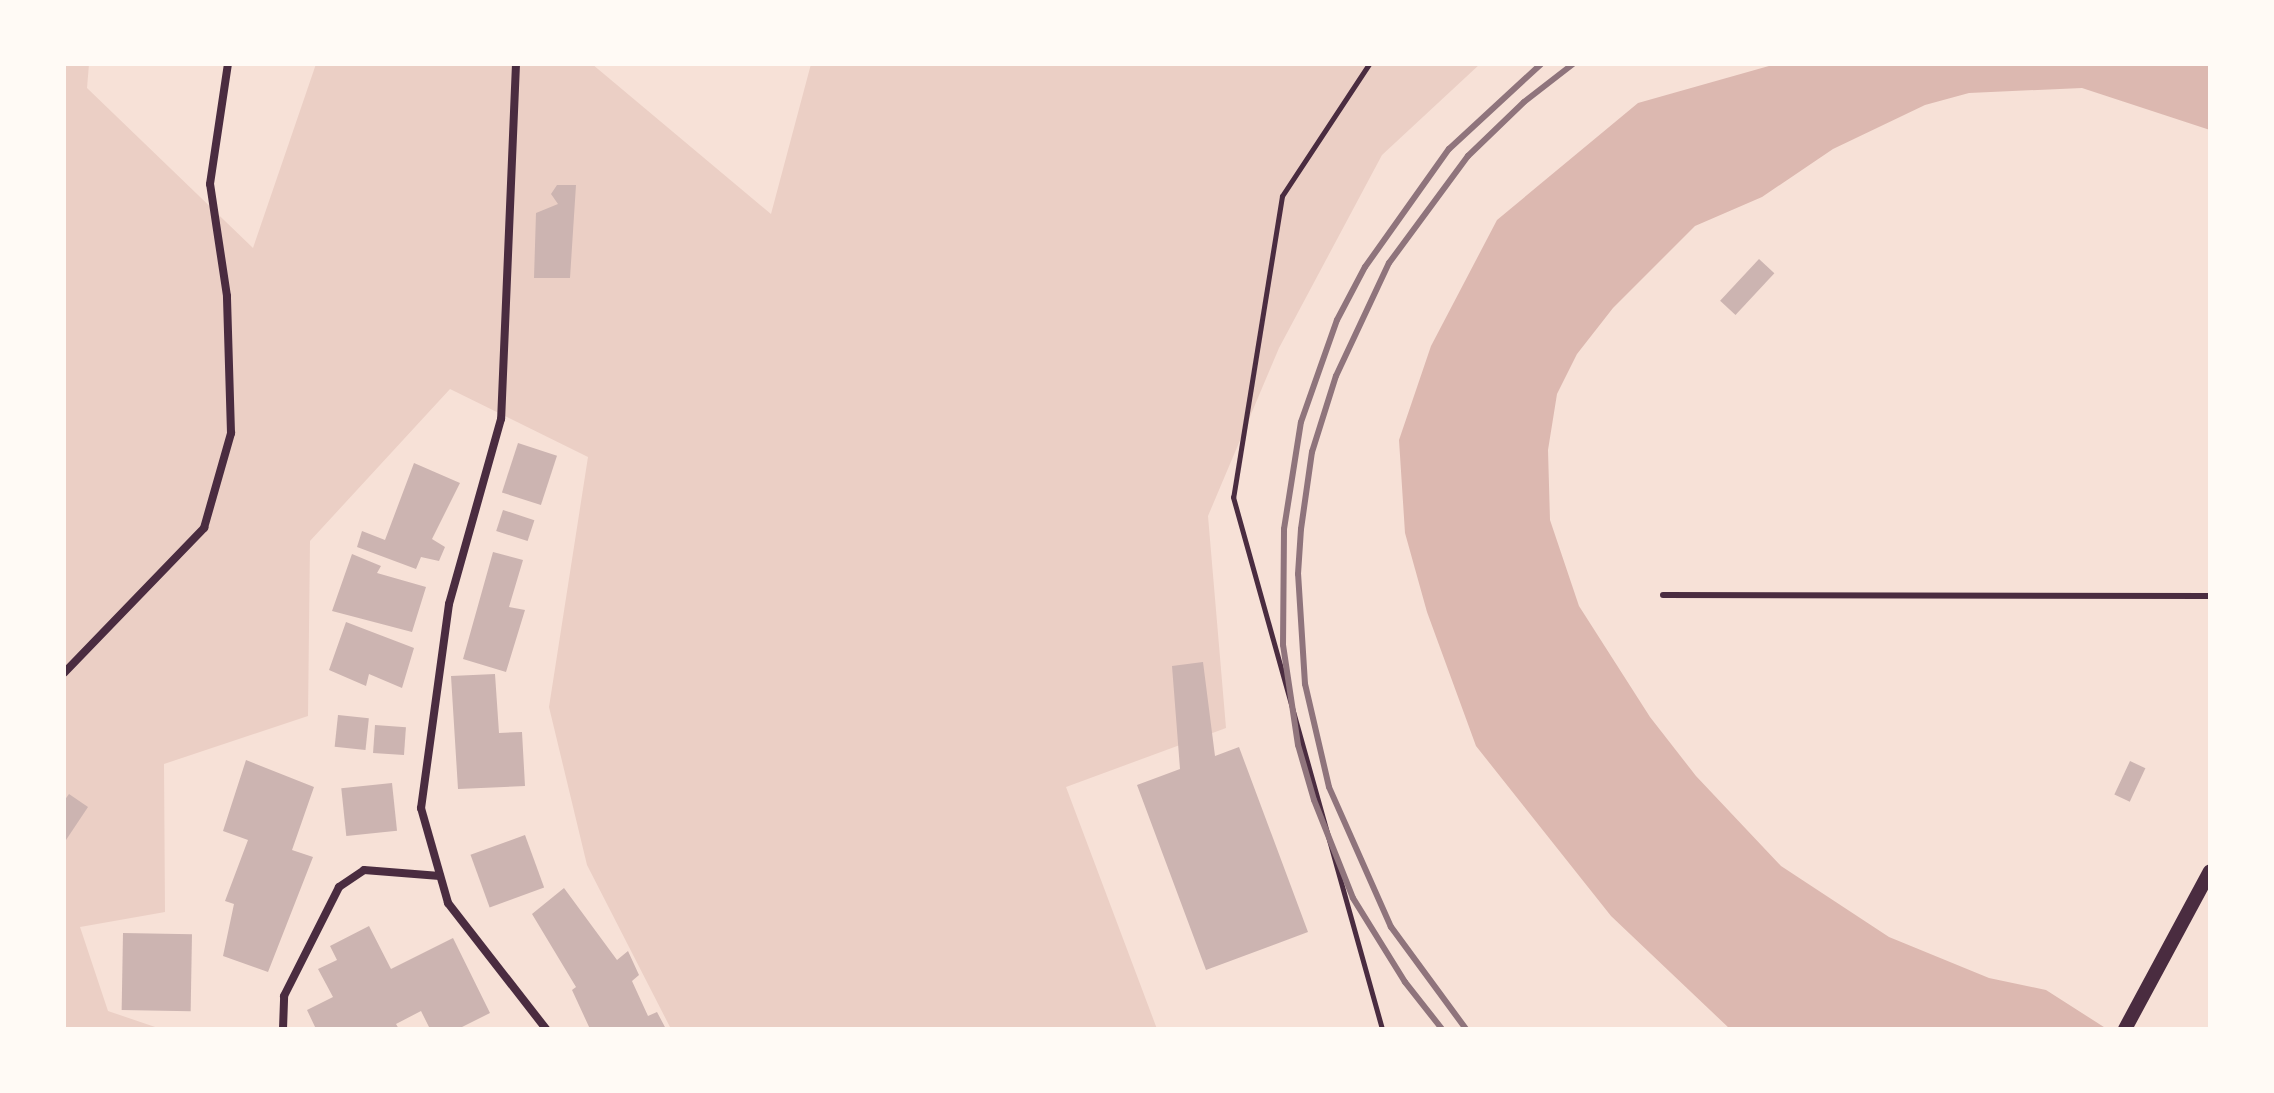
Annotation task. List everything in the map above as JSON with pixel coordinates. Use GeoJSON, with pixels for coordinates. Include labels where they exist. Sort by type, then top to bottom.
{"type":"FeatureCollection","features":[{"type":"Feature","properties":{"kind":"street"},"geometry":{"type":"LineString","coordinates":[[64,673],[204,528],[231,433],[227,296],[210,184],[228,64]]}},
{"type":"Feature","properties":{"kind":"street"},"geometry":{"type":"LineString","coordinates":[[516,64],[501,419],[449,604],[421,808],[448,903],[546,1029]]}},
{"type":"Feature","properties":{"kind":"street"},"geometry":{"type":"LineString","coordinates":[[283,1029],[284,996],[339,887],[364,870],[440,876]]}},
{"type":"Feature","properties":{"kind":"street"},"geometry":{"type":"LineString","coordinates":[[2125,1029],[2210,871]]}},
{"type":"Feature","properties":{"kind":"lane"},"geometry":{"type":"LineString","coordinates":[[1663,595],[2210,596]]}},
{"type":"Feature","properties":{"kind":"path"},"geometry":{"type":"LineString","coordinates":[[1369,64],[1282,196],[1233,497],[1382,1029]]}},
{"type":"Feature","properties":{"kind":"shaded area"},"geometry":{"type":"Polygon","coordinates":[[[64,64],[89,64],[87,88],[253,248],[316,64],[592,64],[771,214],[811,64],[1480,64],[1382,155],[1279,348],[1208,516],[1226,728],[1066,787],[1157,1029],[671,1029],[587,865],[549,707],[588,457],[450,389],[310,541],[308,716],[164,764],[165,912],[80,927],[108,1011],[161,1029],[64,1029],[64,64]]]}},
{"type":"Feature","properties":{"kind":"shaded area"},"geometry":{"type":"Polygon","coordinates":[[[1776,64],[2210,64],[2210,130],[2082,88],[1969,93],[1925,105],[1833,149],[1762,197],[1695,226],[1613,308],[1577,354],[1557,394],[1548,450],[1550,520],[1579,606],[1650,717],[1696,776],[1781,866],[1889,937],[1989,978],[2046,990],[2107,1029],[1730,1029],[1611,916],[1476,746],[1427,612],[1405,533],[1399,440],[1431,346],[1497,220],[1638,103],[1776,64]]]}},
{"type":"Feature","properties":{"kind":"building"},"geometry":{"type":"Polygon","coordinates":[[[557,185],[576,185],[570,278],[534,278],[536,213],[558,204],[551,194],[557,185]]]}},
{"type":"Feature","properties":{"kind":"building"},"geometry":{"type":"Polygon","coordinates":[[[1759,259],[1774,273],[1735,315],[1720,301],[1759,259]]]}},
{"type":"Feature","properties":{"kind":"building"},"geometry":{"type":"Polygon","coordinates":[[[518,443],[557,456],[541,505],[502,492],[518,443]]]}},
{"type":"Feature","properties":{"kind":"building"},"geometry":{"type":"Polygon","coordinates":[[[414,463],[460,483],[432,539],[445,547],[439,561],[421,557],[416,569],[357,547],[362,531],[385,540],[414,463]]]}},
{"type":"Feature","properties":{"kind":"building"},"geometry":{"type":"Polygon","coordinates":[[[503,510],[534,520],[528,541],[496,531],[503,510]]]}},
{"type":"Feature","properties":{"kind":"building"},"geometry":{"type":"Polygon","coordinates":[[[493,552],[523,560],[509,607],[525,610],[506,672],[463,659],[493,552]]]}},
{"type":"Feature","properties":{"kind":"building"},"geometry":{"type":"Polygon","coordinates":[[[352,554],[381,566],[377,573],[426,587],[412,632],[332,611],[352,554]]]}},
{"type":"Feature","properties":{"kind":"building"},"geometry":{"type":"Polygon","coordinates":[[[346,622],[414,648],[402,688],[369,674],[366,686],[329,670],[346,622]]]}},
{"type":"Feature","properties":{"kind":"building"},"geometry":{"type":"Polygon","coordinates":[[[1203,662],[1215,756],[1239,747],[1308,932],[1206,970],[1137,785],[1180,769],[1172,666],[1203,662]]]}},
{"type":"Feature","properties":{"kind":"building"},"geometry":{"type":"Polygon","coordinates":[[[495,674],[499,733],[522,732],[525,786],[458,789],[451,676],[495,674]]]}},
{"type":"Feature","properties":{"kind":"building"},"geometry":{"type":"Polygon","coordinates":[[[338,715],[369,718],[365,750],[335,747],[338,715]]]}},
{"type":"Feature","properties":{"kind":"building"},"geometry":{"type":"Polygon","coordinates":[[[375,725],[406,727],[404,755],[373,753],[375,725]]]}},
{"type":"Feature","properties":{"kind":"building"},"geometry":{"type":"Polygon","coordinates":[[[246,760],[314,787],[292,850],[313,857],[268,972],[223,956],[234,904],[225,901],[248,840],[223,831],[246,760]]]}},
{"type":"Feature","properties":{"kind":"building"},"geometry":{"type":"Polygon","coordinates":[[[2130,761],[2145,768],[2130,802],[2114,795],[2130,761]]]}},
{"type":"Feature","properties":{"kind":"building"},"geometry":{"type":"Polygon","coordinates":[[[392,783],[397,831],[346,836],[341,788],[392,783]]]}},
{"type":"Feature","properties":{"kind":"building"},"geometry":{"type":"Polygon","coordinates":[[[69,794],[88,807],[64,843],[64,801],[69,794]]]}},
{"type":"Feature","properties":{"kind":"building"},"geometry":{"type":"Polygon","coordinates":[[[525,835],[544,888],[490,907],[470,855],[525,835]]]}},
{"type":"Feature","properties":{"kind":"building"},"geometry":{"type":"Polygon","coordinates":[[[564,888],[617,960],[628,951],[639,975],[632,981],[648,1016],[657,1012],[666,1029],[590,1029],[572,990],[576,987],[532,914],[564,888]]]}},
{"type":"Feature","properties":{"kind":"building"},"geometry":{"type":"Polygon","coordinates":[[[369,926],[391,969],[453,938],[490,1013],[458,1029],[430,1029],[421,1011],[396,1024],[399,1029],[316,1029],[307,1010],[333,997],[318,969],[337,960],[330,946],[369,926]]]}},
{"type":"Feature","properties":{"kind":"building"},"geometry":{"type":"Polygon","coordinates":[[[123,933],[192,934],[191,1011],[122,1010],[123,933]]]}},
{"type":"Feature","properties":{"kind":"railway"},"geometry":{"type":"LineString","coordinates":[[1442,1029],[1405,982],[1353,898],[1314,800],[1298,745],[1283,645],[1284,529],[1301,422],[1337,320],[1365,267],[1449,149],[1541,64]]}},
{"type":"Feature","properties":{"kind":"railway"},"geometry":{"type":"LineString","coordinates":[[1466,1029],[1391,927],[1329,787],[1305,684],[1298,574],[1301,529],[1312,452],[1336,376],[1389,263],[1468,156],[1524,102],[1573,64]]}}]}
